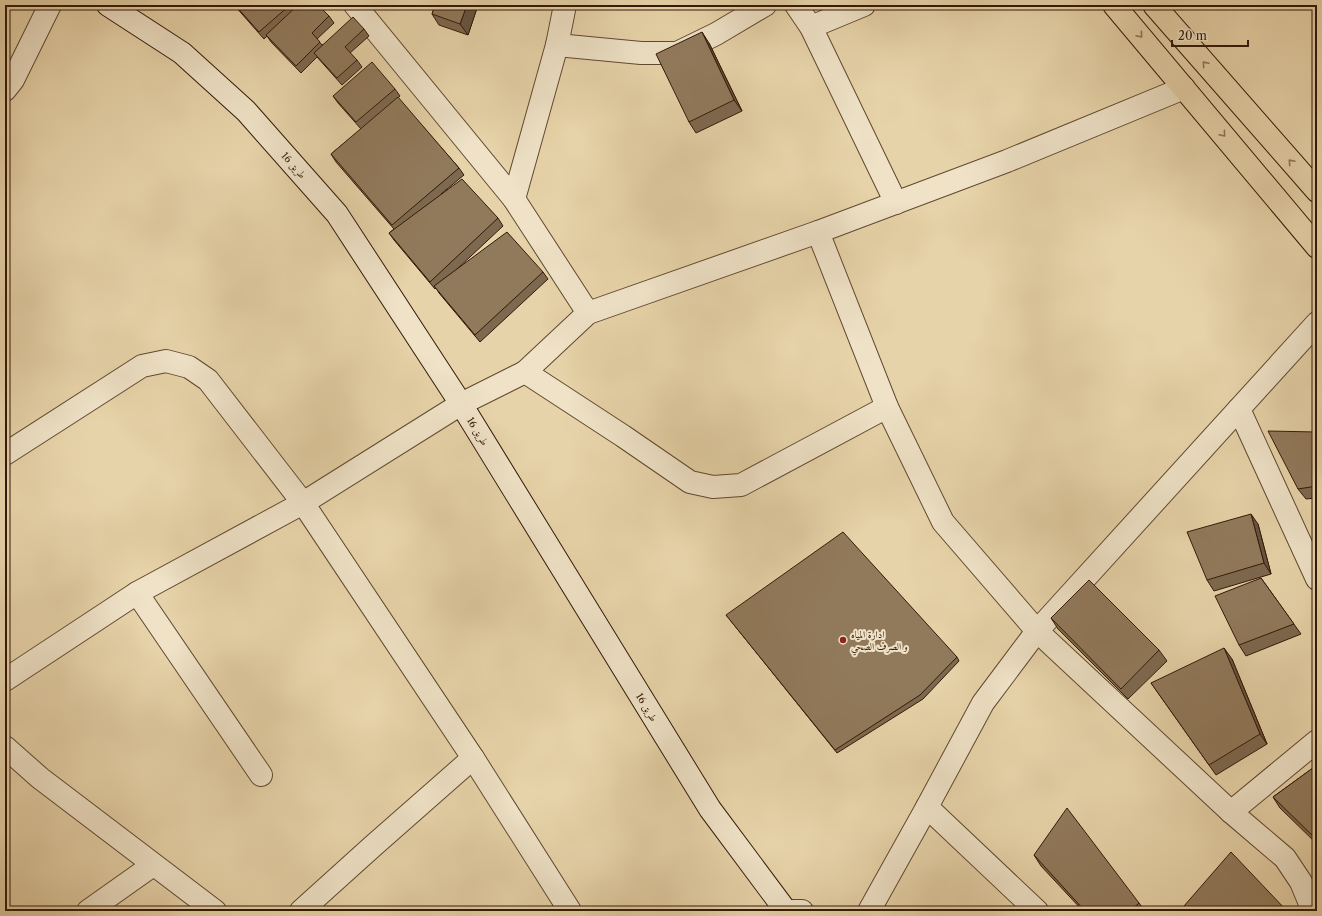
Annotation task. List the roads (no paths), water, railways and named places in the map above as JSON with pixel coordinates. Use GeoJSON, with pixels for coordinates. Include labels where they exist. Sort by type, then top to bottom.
{"type":"FeatureCollection","features":[{"type":"Feature","properties":{"kind":"main road"},"geometry":{"type":"LineString","coordinates":[[1114,5],[1317,247]]}},
{"type":"Feature","properties":{"kind":"main road"},"geometry":{"type":"LineString","coordinates":[[1154,5],[1317,191]]}},
{"type":"Feature","properties":{"kind":"street"},"geometry":{"type":"LineString","coordinates":[[5,90],[13,80],[50,5]]}},
{"type":"Feature","properties":{"kind":"street","name":"طريق 16"},"geometry":{"type":"LineString","coordinates":[[108,5],[182,53],[246,110],[337,214],[461,404],[710,809],[786,911]]}},
{"type":"Feature","properties":{"kind":"street"},"geometry":{"type":"LineString","coordinates":[[355,5],[514,199],[588,313]]}},
{"type":"Feature","properties":{"kind":"street"},"geometry":{"type":"LineString","coordinates":[[514,199],[556,45],[565,5]]}},
{"type":"Feature","properties":{"kind":"street"},"geometry":{"type":"LineString","coordinates":[[556,45],[641,53],[677,53],[716,34],[765,5]]}},
{"type":"Feature","properties":{"kind":"street"},"geometry":{"type":"LineString","coordinates":[[796,5],[811,26],[896,203]]}},
{"type":"Feature","properties":{"kind":"street"},"geometry":{"type":"LineString","coordinates":[[811,26],[864,5]]}},
{"type":"Feature","properties":{"kind":"street"},"geometry":{"type":"LineString","coordinates":[[5,680],[137,593],[303,504],[461,404],[525,372],[588,313],[896,203],[1007,161],[1184,88]]}},
{"type":"Feature","properties":{"kind":"street"},"geometry":{"type":"LineString","coordinates":[[818,232],[887,407],[942,522],[1037,630],[1231,812],[1285,858],[1301,882],[1313,911]]}},
{"type":"Feature","properties":{"kind":"street"},"geometry":{"type":"LineString","coordinates":[[869,911],[983,704],[1037,630],[1317,323]]}},
{"type":"Feature","properties":{"kind":"street"},"geometry":{"type":"LineString","coordinates":[[5,454],[142,366],[166,361],[189,367],[208,380],[303,504],[473,758],[570,911]]}},
{"type":"Feature","properties":{"kind":"street"},"geometry":{"type":"LineString","coordinates":[[525,372],[690,482],[713,488],[741,485],[887,407]]}},
{"type":"Feature","properties":{"kind":"street"},"geometry":{"type":"LineString","coordinates":[[1239,409],[1317,579]]}},
{"type":"Feature","properties":{"kind":"street"},"geometry":{"type":"LineString","coordinates":[[137,593],[261,775]]}},
{"type":"Feature","properties":{"kind":"street"},"geometry":{"type":"LineString","coordinates":[[1231,812],[1317,741]]}},
{"type":"Feature","properties":{"kind":"street"},"geometry":{"type":"LineString","coordinates":[[5,747],[40,778],[215,911]]}},
{"type":"Feature","properties":{"kind":"street"},"geometry":{"type":"LineString","coordinates":[[301,911],[372,846],[473,758]]}},
{"type":"Feature","properties":{"kind":"street"},"geometry":{"type":"LineString","coordinates":[[927,807],[1037,911]]}},
{"type":"Feature","properties":{"kind":"street"},"geometry":{"type":"LineString","coordinates":[[88,911],[153,865]]}},
{"type":"Feature","properties":{"kind":"street"},"geometry":{"type":"LineString","coordinates":[[786,911],[802,911]]}},
{"type":"Feature","properties":{"kind":"place","name":"ادارة المياه و الصرف الصحي"},"geometry":{"type":"Point","coordinates":[843,640]}}]}
